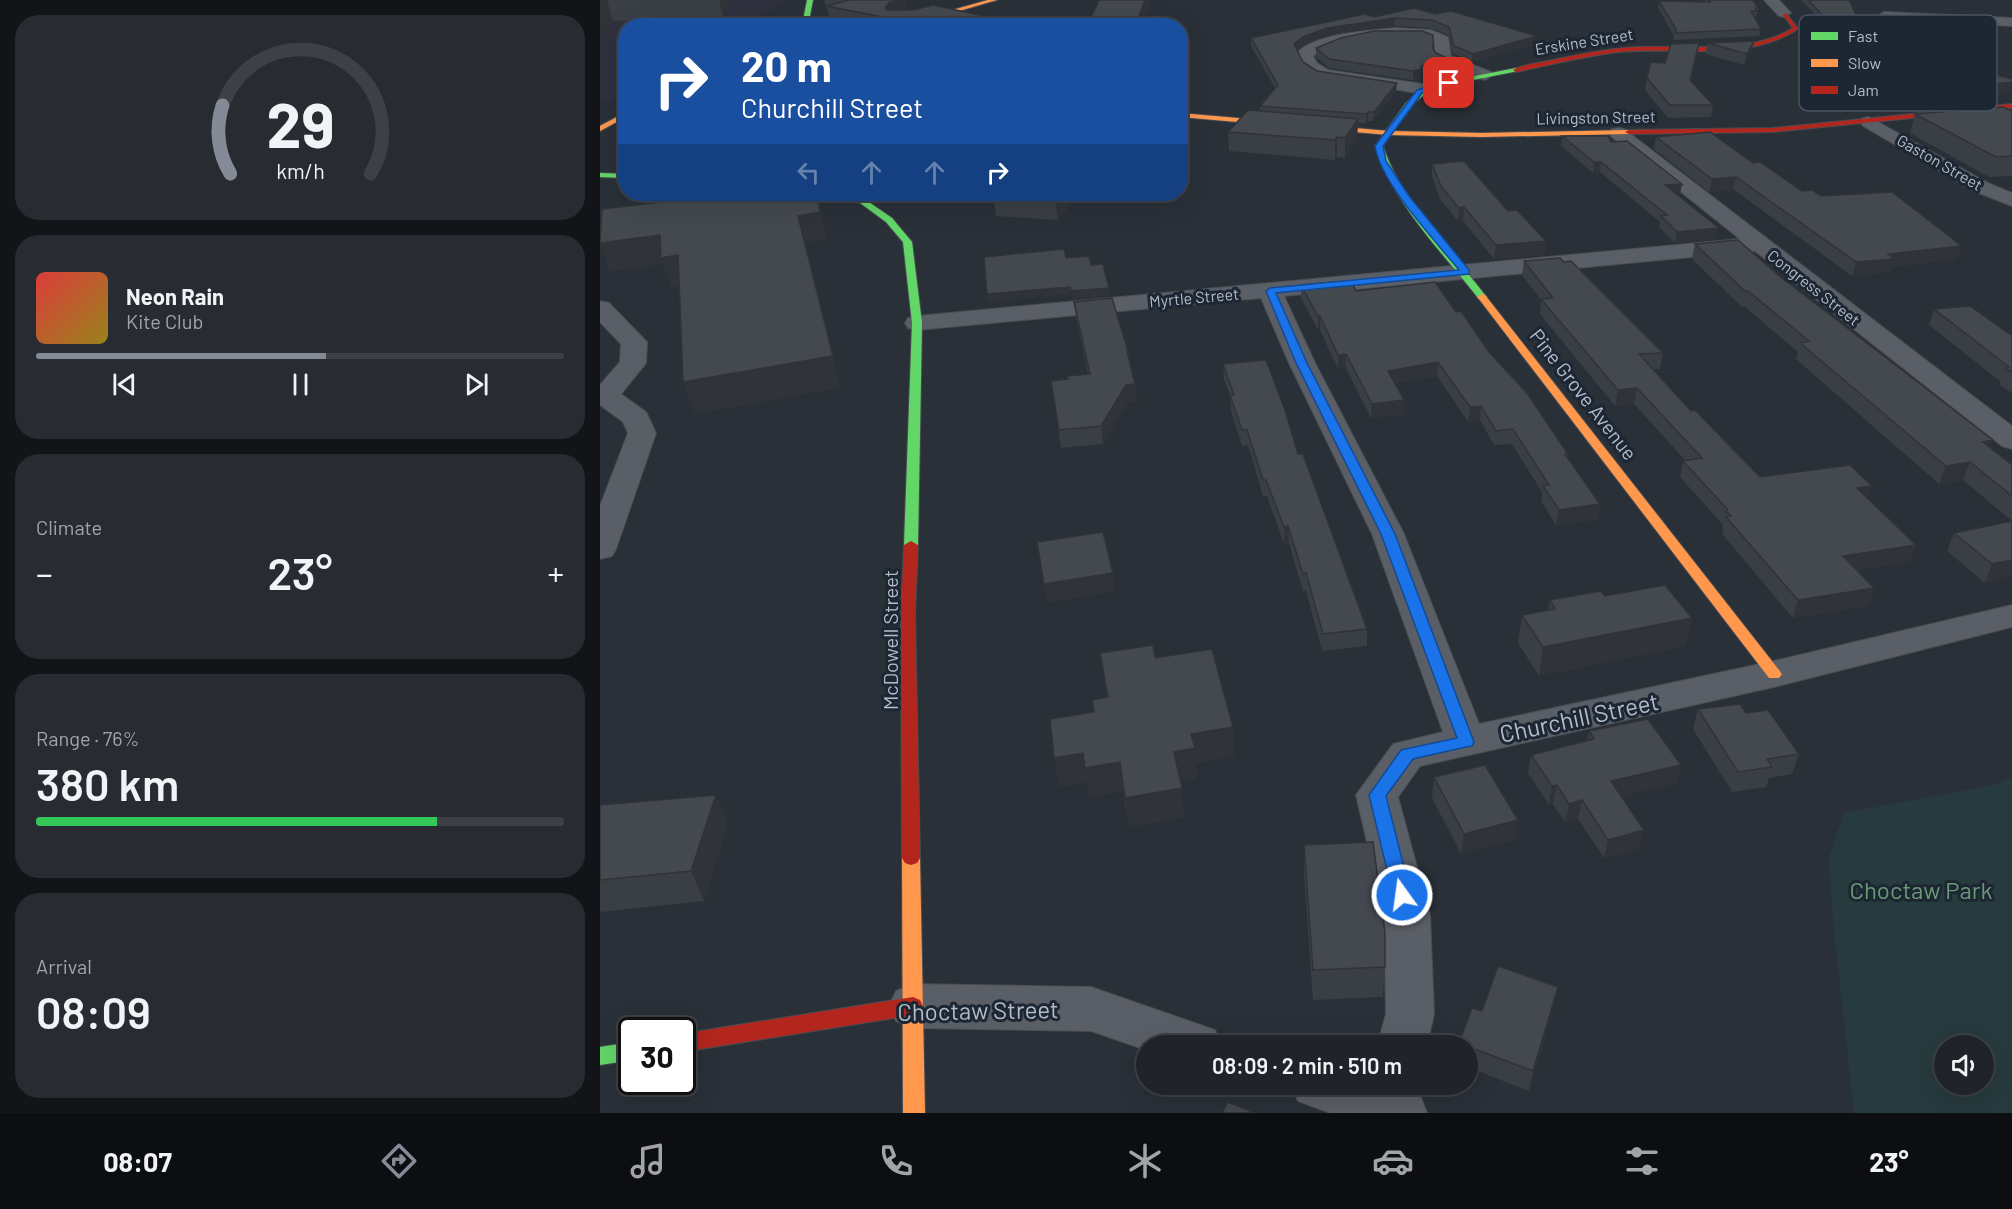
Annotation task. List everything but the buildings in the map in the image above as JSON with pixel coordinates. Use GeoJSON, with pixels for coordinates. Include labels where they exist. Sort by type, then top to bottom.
{"type":"FeatureCollection","features":[{"type":"Feature","properties":{"kind":"street"},"geometry":{"type":"LineString","coordinates":[[807,18],[810,0]]}},
{"type":"Feature","properties":{"kind":"street"},"geometry":{"type":"LineString","coordinates":[[928,18],[994,0]]}},
{"type":"Feature","properties":{"kind":"street"},"geometry":{"type":"LineString","coordinates":[[1771,0],[1787,16]]}},
{"type":"Feature","properties":{"kind":"street","name":"Erskine Street"},"geometry":{"type":"LineString","coordinates":[[1424,89],[1485,75],[1620,50],[1749,45],[1771,42],[1788,36],[1796,28],[1787,16]]}},
{"type":"Feature","properties":{"kind":"street"},"geometry":{"type":"LineString","coordinates":[[1997,21],[2012,22]]}},
{"type":"Feature","properties":{"kind":"street"},"geometry":{"type":"LineString","coordinates":[[1424,89],[1323,74],[1311,66],[1304,54],[1326,45],[1384,32],[1423,33],[1436,35],[1443,40],[1443,58],[1485,75]]}},
{"type":"Feature","properties":{"kind":"street"},"geometry":{"type":"LineString","coordinates":[[1389,133],[1410,102],[1424,89]]}},
{"type":"Feature","properties":{"kind":"street","name":"Livingston Street"},"geometry":{"type":"LineString","coordinates":[[1997,108],[2012,106]]}},
{"type":"Feature","properties":{"kind":"street","name":"Livingston Street"},"geometry":{"type":"LineString","coordinates":[[1188,116],[1389,133],[1482,135],[1772,130],[1967,111]]}},
{"type":"Feature","properties":{"kind":"street"},"geometry":{"type":"LineString","coordinates":[[600,129],[618,119]]}},
{"type":"Feature","properties":{"kind":"street","name":"Gaston Street"},"geometry":{"type":"LineString","coordinates":[[1869,122],[1981,187],[2012,200]]}},
{"type":"Feature","properties":{"kind":"street","name":"Pine Grove Avenue"},"geometry":{"type":"LineString","coordinates":[[1389,133],[1379,146],[1382,161],[1406,198],[1774,674]]}},
{"type":"Feature","properties":{"kind":"street","name":"Congress Street"},"geometry":{"type":"LineString","coordinates":[[1618,133],[2012,440]]}},
{"type":"Feature","properties":{"kind":"street"},"geometry":{"type":"LineString","coordinates":[[600,175],[618,176]]}},
{"type":"Feature","properties":{"kind":"street","name":"McDowell Street"},"geometry":{"type":"LineString","coordinates":[[862,201],[889,220],[907,243],[917,323],[917,384],[908,612],[915,1113]]}},
{"type":"Feature","properties":{"kind":"street","name":"Myrtle Street"},"geometry":{"type":"LineString","coordinates":[[917,323],[1758,244]]}},
{"type":"Feature","properties":{"kind":"street"},"geometry":{"type":"LineString","coordinates":[[1270,291],[1302,363],[1388,534],[1466,742]]}},
{"type":"Feature","properties":{"kind":"street"},"geometry":{"type":"LineString","coordinates":[[600,308],[634,342],[633,363],[603,397],[636,418],[642,433],[600,549]]}},
{"type":"Feature","properties":{"kind":"street","name":"Churchill Street"},"geometry":{"type":"LineString","coordinates":[[1405,1035],[1410,1014],[1407,915],[1377,795],[1407,754],[1774,674],[2012,616]]}},
{"type":"Feature","properties":{"kind":"street","name":"Choctaw Street"},"geometry":{"type":"LineString","coordinates":[[696,1041],[914,1006],[1091,1009],[1165,1035]]}},
{"type":"Feature","properties":{"kind":"street"},"geometry":{"type":"LineString","coordinates":[[600,1056],[618,1053]]}},
{"type":"Feature","properties":{"kind":"street"},"geometry":{"type":"LineString","coordinates":[[1362,1095],[1392,1102]]}},
{"type":"Feature","properties":{"kind":"shaded area"},"geometry":{"type":"Polygon","coordinates":[[[600,0],[787,0],[766,14],[752,18],[618,18],[618,97],[600,103],[600,0]]]}},
{"type":"Feature","properties":{"kind":"green space","name":"Choctaw Park"},"geometry":{"type":"Polygon","coordinates":[[[2012,777],[2012,1113],[1854,1113],[1832,911],[1829,856],[1844,813],[1998,784],[2012,777]]]}},
{"type":"Feature","properties":{"kind":"traffic: fast"},"geometry":{"type":"LineString","coordinates":[[807,18],[810,0]]}},
{"type":"Feature","properties":{"kind":"traffic: fast"},"geometry":{"type":"LineString","coordinates":[[1482,297],[1408,202],[1385,163],[1379,146],[1408,104],[1431,86],[1516,70]]}},
{"type":"Feature","properties":{"kind":"traffic: fast"},"geometry":{"type":"LineString","coordinates":[[600,175],[618,176]]}},
{"type":"Feature","properties":{"kind":"traffic: fast"},"geometry":{"type":"LineString","coordinates":[[862,201],[889,220],[907,242],[917,323],[911,545]]}},
{"type":"Feature","properties":{"kind":"traffic: fast"},"geometry":{"type":"LineString","coordinates":[[600,1056],[618,1053]]}},
{"type":"Feature","properties":{"kind":"traffic: slow"},"geometry":{"type":"LineString","coordinates":[[928,18],[994,0]]}},
{"type":"Feature","properties":{"kind":"traffic: slow"},"geometry":{"type":"LineString","coordinates":[[1188,116],[1389,133],[1482,135],[1629,132]]}},
{"type":"Feature","properties":{"kind":"traffic: slow"},"geometry":{"type":"LineString","coordinates":[[600,129],[618,119]]}},
{"type":"Feature","properties":{"kind":"traffic: slow"},"geometry":{"type":"LineString","coordinates":[[1482,297],[1774,674]]}},
{"type":"Feature","properties":{"kind":"traffic: slow"},"geometry":{"type":"LineString","coordinates":[[911,858],[914,1113]]}},
{"type":"Feature","properties":{"kind":"traffic: jam"},"geometry":{"type":"LineString","coordinates":[[1516,70],[1620,50],[1713,48],[1762,43],[1782,37],[1796,28],[1786,15]]}},
{"type":"Feature","properties":{"kind":"traffic: jam"},"geometry":{"type":"LineString","coordinates":[[1997,108],[2012,106]]}},
{"type":"Feature","properties":{"kind":"traffic: jam"},"geometry":{"type":"LineString","coordinates":[[1629,132],[1772,130],[1962,111]]}},
{"type":"Feature","properties":{"kind":"traffic: jam"},"geometry":{"type":"LineString","coordinates":[[911,545],[908,612],[911,858]]}},
{"type":"Feature","properties":{"kind":"traffic: jam"},"geometry":{"type":"LineString","coordinates":[[696,1041],[913,1006]]}},
{"type":"Feature","properties":{"kind":"route"},"geometry":{"type":"LineString","coordinates":[[1402,895],[1377,795],[1407,754],[1466,742],[1388,534],[1302,363],[1270,291],[1465,272],[1406,198],[1382,161],[1379,146],[1419,92],[1431,86],[1449,83]]}}]}
